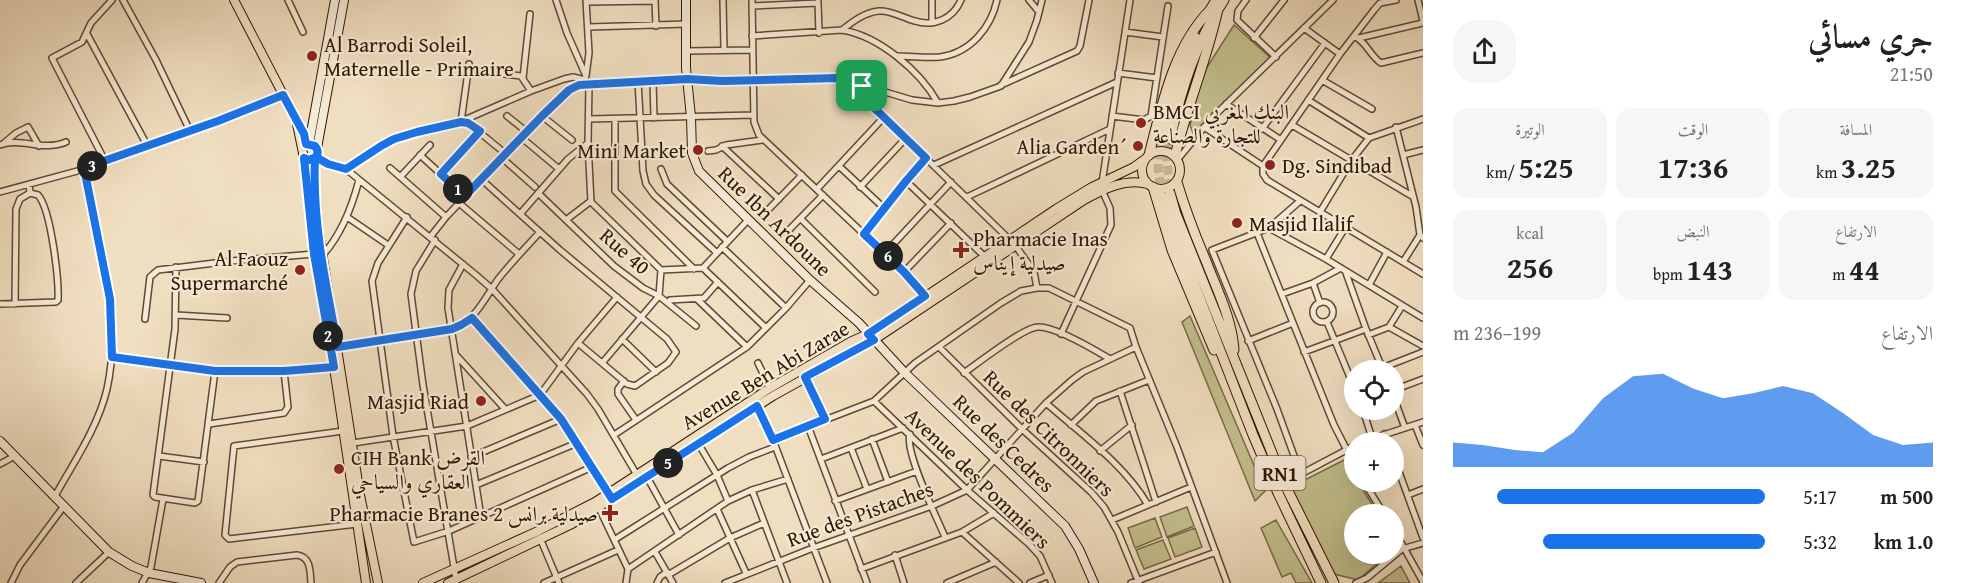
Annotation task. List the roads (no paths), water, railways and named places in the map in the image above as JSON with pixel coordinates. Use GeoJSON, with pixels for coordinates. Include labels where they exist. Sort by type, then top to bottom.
{"type":"FeatureCollection","features":[{"type":"Feature","properties":{"kind":"highway"},"geometry":{"type":"LineString","coordinates":[[1147,157],[1181,52],[1200,20],[1224,0]]}},
{"type":"Feature","properties":{"kind":"highway"},"geometry":{"type":"LineString","coordinates":[[1165,138],[1186,58],[1214,6]]}},
{"type":"Feature","properties":{"kind":"highway"},"geometry":{"type":"LineString","coordinates":[[1177,157],[1186,115],[1213,32],[1214,6]]}},
{"type":"Feature","properties":{"kind":"highway"},"geometry":{"type":"LineString","coordinates":[[1177,182],[1233,334],[1234,358]]}},
{"type":"Feature","properties":{"kind":"highway"},"geometry":{"type":"LineString","coordinates":[[1150,185],[1172,250],[1214,350],[1227,369]]}},
{"type":"Feature","properties":{"kind":"highway","name":"RN1"},"geometry":{"type":"LineString","coordinates":[[1321,583],[1278,493],[1227,369],[1178,242],[1166,195],[1176,214],[1284,483],[1334,583]]}},
{"type":"Feature","properties":{"kind":"main road"},"geometry":{"type":"LineString","coordinates":[[234,0],[311,150],[318,255],[338,347],[360,495],[378,583]]}},
{"type":"Feature","properties":{"kind":"main road"},"geometry":{"type":"LineString","coordinates":[[311,150],[301,152],[304,158],[366,583]]}},
{"type":"Feature","properties":{"kind":"main road"},"geometry":{"type":"LineString","coordinates":[[1165,150],[1177,157],[1181,171],[1177,182],[1166,189],[1150,185],[1142,175],[1147,157],[1154,152],[1165,150]]}},
{"type":"Feature","properties":{"kind":"main road","name":"Avenue Ben Abi Zarae"},"geometry":{"type":"LineString","coordinates":[[452,581],[597,505],[871,337],[1012,242],[1065,203],[1102,187],[1147,157]]}},
{"type":"Feature","properties":{"kind":"main road","name":"Avenue Ben Abi Zarae"},"geometry":{"type":"LineString","coordinates":[[1102,187],[1138,181],[1150,185]]}},
{"type":"Feature","properties":{"kind":"main road","name":"Avenue Ben Abi Zarae"},"geometry":{"type":"LineString","coordinates":[[642,476],[770,388],[871,337],[925,296],[984,256],[1012,242]]}},
{"type":"Feature","properties":{"kind":"main road","name":"Avenue Ben Abi Zarae"},"geometry":{"type":"LineString","coordinates":[[423,583],[539,536]]}},
{"type":"Feature","properties":{"kind":"street"},"geometry":{"type":"LineString","coordinates":[[105,161],[52,58],[79,44],[87,34],[91,23],[112,0]]}},
{"type":"Feature","properties":{"kind":"street"},"geometry":{"type":"LineString","coordinates":[[123,0],[149,46],[190,130]]}},
{"type":"Feature","properties":{"kind":"street"},"geometry":{"type":"LineString","coordinates":[[288,0],[303,32]]}},
{"type":"Feature","properties":{"kind":"street"},"geometry":{"type":"LineString","coordinates":[[332,43],[335,0]]}},
{"type":"Feature","properties":{"kind":"street"},"geometry":{"type":"LineString","coordinates":[[344,0],[332,43],[311,150],[328,164],[346,169],[433,238],[492,289],[593,402],[665,509],[679,535]]}},
{"type":"Feature","properties":{"kind":"street"},"geometry":{"type":"LineString","coordinates":[[556,0],[586,81]]}},
{"type":"Feature","properties":{"kind":"street","name":"Rue Ibn Ardoune"},"geometry":{"type":"LineString","coordinates":[[686,0],[687,79],[692,153],[696,166],[704,177],[748,220],[871,337]]}},
{"type":"Feature","properties":{"kind":"street"},"geometry":{"type":"LineString","coordinates":[[723,0],[724,50]]}},
{"type":"Feature","properties":{"kind":"street"},"geometry":{"type":"LineString","coordinates":[[932,0],[932,22]]}},
{"type":"Feature","properties":{"kind":"street"},"geometry":{"type":"LineString","coordinates":[[842,30],[856,19],[877,11],[915,21],[939,22],[951,15],[961,0]]}},
{"type":"Feature","properties":{"kind":"street"},"geometry":{"type":"LineString","coordinates":[[897,56],[942,57],[961,50],[983,33],[993,16],[997,0]]}},
{"type":"Feature","properties":{"kind":"street"},"geometry":{"type":"LineString","coordinates":[[1029,0],[1039,12]]}},
{"type":"Feature","properties":{"kind":"street"},"geometry":{"type":"LineString","coordinates":[[1001,86],[1029,42],[1042,0]]}},
{"type":"Feature","properties":{"kind":"street"},"geometry":{"type":"LineString","coordinates":[[346,169],[394,139],[461,122],[531,91],[573,77],[586,81],[687,79],[752,81],[838,78],[912,100],[938,103],[970,98],[1035,72],[1078,50],[1089,0]]}},
{"type":"Feature","properties":{"kind":"street"},"geometry":{"type":"LineString","coordinates":[[1061,334],[1111,225],[1110,208],[1102,187],[1130,0]]}},
{"type":"Feature","properties":{"kind":"street"},"geometry":{"type":"LineString","coordinates":[[1246,0],[1238,11],[1237,20],[1276,57]]}},
{"type":"Feature","properties":{"kind":"street"},"geometry":{"type":"LineString","coordinates":[[1254,38],[1284,0]]}},
{"type":"Feature","properties":{"kind":"street"},"geometry":{"type":"LineString","coordinates":[[1177,157],[1226,104],[1333,0]]}},
{"type":"Feature","properties":{"kind":"street"},"geometry":{"type":"LineString","coordinates":[[1396,0],[1380,2],[1357,37],[1340,54],[1263,166],[1264,177],[1423,274]]}},
{"type":"Feature","properties":{"kind":"street"},"geometry":{"type":"LineString","coordinates":[[1357,37],[1423,22],[1418,0]]}},
{"type":"Feature","properties":{"kind":"street"},"geometry":{"type":"LineString","coordinates":[[656,26],[655,1],[586,1],[589,27],[586,81],[591,201],[595,208],[662,270],[703,268],[748,220]]}},
{"type":"Feature","properties":{"kind":"street"},"geometry":{"type":"LineString","coordinates":[[819,33],[818,2],[752,3],[752,81],[756,128],[762,140],[885,253],[925,296]]}},
{"type":"Feature","properties":{"kind":"street"},"geometry":{"type":"LineString","coordinates":[[1112,116],[1148,119],[1151,114],[1168,6]]}},
{"type":"Feature","properties":{"kind":"street"},"geometry":{"type":"LineString","coordinates":[[530,14],[523,78],[531,91]]}},
{"type":"Feature","properties":{"kind":"street"},"geometry":{"type":"LineString","coordinates":[[589,27],[686,24]]}},
{"type":"Feature","properties":{"kind":"street"},"geometry":{"type":"LineString","coordinates":[[1304,28],[1340,54]]}},
{"type":"Feature","properties":{"kind":"street"},"geometry":{"type":"LineString","coordinates":[[752,36],[842,30],[860,35],[897,56],[930,91],[938,103]]}},
{"type":"Feature","properties":{"kind":"street"},"geometry":{"type":"LineString","coordinates":[[1125,32],[1163,37]]}},
{"type":"Feature","properties":{"kind":"street"},"geometry":{"type":"LineString","coordinates":[[87,34],[148,147]]}},
{"type":"Feature","properties":{"kind":"street"},"geometry":{"type":"LineString","coordinates":[[1357,37],[1381,63],[1423,53]]}},
{"type":"Feature","properties":{"kind":"street"},"geometry":{"type":"LineString","coordinates":[[1262,129],[1325,43]]}},
{"type":"Feature","properties":{"kind":"street"},"geometry":{"type":"LineString","coordinates":[[687,51],[752,50]]}},
{"type":"Feature","properties":{"kind":"street"},"geometry":{"type":"LineString","coordinates":[[461,122],[468,67],[523,78]]}},
{"type":"Feature","properties":{"kind":"street"},"geometry":{"type":"LineString","coordinates":[[1118,74],[1157,78]]}},
{"type":"Feature","properties":{"kind":"street"},"geometry":{"type":"LineString","coordinates":[[1322,80],[1372,109]]}},
{"type":"Feature","properties":{"kind":"street"},"geometry":{"type":"LineString","coordinates":[[452,581],[449,531],[431,432],[411,287],[416,271],[446,216],[542,116],[569,90],[586,81]]}},
{"type":"Feature","properties":{"kind":"street"},"geometry":{"type":"LineString","coordinates":[[638,81],[643,171],[646,184],[654,195],[717,253]]}},
{"type":"Feature","properties":{"kind":"street"},"geometry":{"type":"LineString","coordinates":[[653,81],[654,118]]}},
{"type":"Feature","properties":{"kind":"street"},"geometry":{"type":"LineString","coordinates":[[934,165],[1117,82]]}},
{"type":"Feature","properties":{"kind":"street"},"geometry":{"type":"LineString","coordinates":[[862,86],[864,98],[1012,242],[1034,272],[1037,288]]}},
{"type":"Feature","properties":{"kind":"street"},"geometry":{"type":"LineString","coordinates":[[0,192],[148,147],[283,95]]}},
{"type":"Feature","properties":{"kind":"street"},"geometry":{"type":"LineString","coordinates":[[1308,100],[1369,138]]}},
{"type":"Feature","properties":{"kind":"street"},"geometry":{"type":"LineString","coordinates":[[1226,104],[1281,140]]}},
{"type":"Feature","properties":{"kind":"street"},"geometry":{"type":"LineString","coordinates":[[589,119],[754,115]]}},
{"type":"Feature","properties":{"kind":"street"},"geometry":{"type":"LineString","coordinates":[[507,116],[527,132]]}},
{"type":"Feature","properties":{"kind":"street"},"geometry":{"type":"LineString","coordinates":[[542,116],[572,140]]}},
{"type":"Feature","properties":{"kind":"street"},"geometry":{"type":"LineString","coordinates":[[817,189],[885,116]]}},
{"type":"Feature","properties":{"kind":"street"},"geometry":{"type":"LineString","coordinates":[[615,119],[615,191],[694,269]]}},
{"type":"Feature","properties":{"kind":"street"},"geometry":{"type":"LineString","coordinates":[[1320,212],[1351,161],[1369,138],[1423,119]]}},
{"type":"Feature","properties":{"kind":"street","name":"Rue 40"},"geometry":{"type":"LineString","coordinates":[[461,122],[468,123],[480,131],[614,266],[643,288],[659,296],[696,326]]}},
{"type":"Feature","properties":{"kind":"street"},"geometry":{"type":"LineString","coordinates":[[1292,125],[1412,196]]}},
{"type":"Feature","properties":{"kind":"street"},"geometry":{"type":"LineString","coordinates":[[2,145],[16,133],[28,127],[39,146]]}},
{"type":"Feature","properties":{"kind":"street"},"geometry":{"type":"LineString","coordinates":[[1204,127],[1263,166]]}},
{"type":"Feature","properties":{"kind":"street"},"geometry":{"type":"LineString","coordinates":[[1396,127],[1422,236],[1403,262]]}},
{"type":"Feature","properties":{"kind":"street"},"geometry":{"type":"LineString","coordinates":[[967,197],[1110,129]]}},
{"type":"Feature","properties":{"kind":"street"},"geometry":{"type":"LineString","coordinates":[[441,174],[480,131]]}},
{"type":"Feature","properties":{"kind":"street"},"geometry":{"type":"LineString","coordinates":[[522,138],[559,169]]}},
{"type":"Feature","properties":{"kind":"street"},"geometry":{"type":"LineString","coordinates":[[860,187],[906,138]]}},
{"type":"Feature","properties":{"kind":"street"},"geometry":{"type":"LineString","coordinates":[[708,151],[722,146],[762,140]]}},
{"type":"Feature","properties":{"kind":"street"},"geometry":{"type":"LineString","coordinates":[[2,145],[20,143],[56,146],[66,142]]}},
{"type":"Feature","properties":{"kind":"street"},"geometry":{"type":"LineString","coordinates":[[521,213],[537,190],[576,151],[588,143]]}},
{"type":"Feature","properties":{"kind":"street"},"geometry":{"type":"LineString","coordinates":[[401,176],[430,145]]}},
{"type":"Feature","properties":{"kind":"street"},"geometry":{"type":"LineString","coordinates":[[722,146],[779,199]]}},
{"type":"Feature","properties":{"kind":"street"},"geometry":{"type":"LineString","coordinates":[[1403,156],[1423,150]]}},
{"type":"Feature","properties":{"kind":"street"},"geometry":{"type":"LineString","coordinates":[[420,155],[465,196]]}},
{"type":"Feature","properties":{"kind":"street"},"geometry":{"type":"LineString","coordinates":[[864,234],[926,158]]}},
{"type":"Feature","properties":{"kind":"street"},"geometry":{"type":"LineString","coordinates":[[838,166],[885,209]]}},
{"type":"Feature","properties":{"kind":"street"},"geometry":{"type":"LineString","coordinates":[[55,496],[93,428],[106,391],[112,357],[110,299],[84,168]]}},
{"type":"Feature","properties":{"kind":"street"},"geometry":{"type":"LineString","coordinates":[[390,168],[446,216]]}},
{"type":"Feature","properties":{"kind":"street"},"geometry":{"type":"LineString","coordinates":[[661,169],[667,184],[727,241]]}},
{"type":"Feature","properties":{"kind":"street"},"geometry":{"type":"LineString","coordinates":[[764,214],[802,175]]}},
{"type":"Feature","properties":{"kind":"street"},"geometry":{"type":"LineString","coordinates":[[482,179],[540,232],[667,339],[676,350],[672,360],[634,386],[624,381],[578,343]]}},
{"type":"Feature","properties":{"kind":"street"},"geometry":{"type":"LineString","coordinates":[[145,319],[150,277],[159,270],[318,255],[335,240],[347,217],[359,180]]}},
{"type":"Feature","properties":{"kind":"street"},"geometry":{"type":"LineString","coordinates":[[906,181],[984,256]]}},
{"type":"Feature","properties":{"kind":"street"},"geometry":{"type":"LineString","coordinates":[[885,253],[951,182]]}},
{"type":"Feature","properties":{"kind":"street"},"geometry":{"type":"LineString","coordinates":[[28,184],[30,193]]}},
{"type":"Feature","properties":{"kind":"street"},"geometry":{"type":"LineString","coordinates":[[0,304],[15,304],[56,302],[58,299],[52,241],[45,203],[38,195],[30,193],[20,199],[16,209],[15,304]]}},
{"type":"Feature","properties":{"kind":"street"},"geometry":{"type":"LineString","coordinates":[[787,232],[823,195]]}},
{"type":"Feature","properties":{"kind":"street"},"geometry":{"type":"LineString","coordinates":[[566,220],[591,201]]}},
{"type":"Feature","properties":{"kind":"street"},"geometry":{"type":"LineString","coordinates":[[1300,201],[1269,228],[1212,250],[1277,409],[1301,475]]}},
{"type":"Feature","properties":{"kind":"street"},"geometry":{"type":"LineString","coordinates":[[459,203],[519,254]]}},
{"type":"Feature","properties":{"kind":"street"},"geometry":{"type":"LineString","coordinates":[[1416,207],[1423,206]]}},
{"type":"Feature","properties":{"kind":"street"},"geometry":{"type":"LineString","coordinates":[[347,217],[388,245]]}},
{"type":"Feature","properties":{"kind":"street"},"geometry":{"type":"LineString","coordinates":[[407,217],[375,269],[372,282],[393,436],[414,542],[449,531],[550,488],[592,467]]}},
{"type":"Feature","properties":{"kind":"street"},"geometry":{"type":"LineString","coordinates":[[801,219],[875,292]]}},
{"type":"Feature","properties":{"kind":"street"},"geometry":{"type":"LineString","coordinates":[[904,272],[951,223]]}},
{"type":"Feature","properties":{"kind":"street"},"geometry":{"type":"LineString","coordinates":[[1269,228],[1326,259],[1423,318]]}},
{"type":"Feature","properties":{"kind":"street"},"geometry":{"type":"LineString","coordinates":[[1326,259],[1345,228]]}},
{"type":"Feature","properties":{"kind":"street"},"geometry":{"type":"LineString","coordinates":[[338,347],[452,329],[461,325],[472,318],[519,254],[540,232]]}},
{"type":"Feature","properties":{"kind":"street"},"geometry":{"type":"LineString","coordinates":[[1257,233],[1334,425],[1344,444]]}},
{"type":"Feature","properties":{"kind":"street"},"geometry":{"type":"LineString","coordinates":[[722,247],[786,308]]}},
{"type":"Feature","properties":{"kind":"street"},"geometry":{"type":"LineString","coordinates":[[1368,285],[1387,252]]}},
{"type":"Feature","properties":{"kind":"street"},"geometry":{"type":"LineString","coordinates":[[463,264],[448,296],[448,308],[481,517]]}},
{"type":"Feature","properties":{"kind":"street"},"geometry":{"type":"LineString","coordinates":[[176,267],[176,315],[153,495],[155,497],[197,502],[215,371]]}},
{"type":"Feature","properties":{"kind":"street"},"geometry":{"type":"LineString","coordinates":[[703,268],[766,328]]}},
{"type":"Feature","properties":{"kind":"street"},"geometry":{"type":"LineString","coordinates":[[1282,294],[1313,283],[1339,269]]}},
{"type":"Feature","properties":{"kind":"street"},"geometry":{"type":"LineString","coordinates":[[603,362],[659,296],[662,270]]}},
{"type":"Feature","properties":{"kind":"street"},"geometry":{"type":"LineString","coordinates":[[1346,273],[1379,360]]}},
{"type":"Feature","properties":{"kind":"street"},"geometry":{"type":"LineString","coordinates":[[614,435],[747,347],[810,280]]}},
{"type":"Feature","properties":{"kind":"street"},"geometry":{"type":"LineString","coordinates":[[670,300],[698,300],[708,296],[718,282]]}},
{"type":"Feature","properties":{"kind":"street"},"geometry":{"type":"LineString","coordinates":[[1313,283],[1320,303]]}},
{"type":"Feature","properties":{"kind":"street"},"geometry":{"type":"LineString","coordinates":[[773,440],[874,401],[904,372],[1014,295],[1021,291],[1049,288],[1130,328],[1149,380],[1166,417],[1227,583]]}},
{"type":"Feature","properties":{"kind":"street"},"geometry":{"type":"LineString","coordinates":[[353,443],[467,426],[540,395],[578,343],[617,297]]}},
{"type":"Feature","properties":{"kind":"street"},"geometry":{"type":"LineString","coordinates":[[698,300],[747,347]]}},
{"type":"Feature","properties":{"kind":"street"},"geometry":{"type":"LineString","coordinates":[[1320,303],[1329,303],[1333,308],[1332,318],[1327,322],[1321,322],[1314,316],[1315,307],[1320,303]]}},
{"type":"Feature","properties":{"kind":"street"},"geometry":{"type":"LineString","coordinates":[[1389,327],[1402,306]]}},
{"type":"Feature","properties":{"kind":"street"},"geometry":{"type":"LineString","coordinates":[[176,315],[227,318]]}},
{"type":"Feature","properties":{"kind":"street"},"geometry":{"type":"LineString","coordinates":[[472,318],[561,419],[610,496]]}},
{"type":"Feature","properties":{"kind":"street"},"geometry":{"type":"LineString","coordinates":[[1327,322],[1344,361]]}},
{"type":"Feature","properties":{"kind":"street"},"geometry":{"type":"LineString","coordinates":[[1248,341],[1293,323]]}},
{"type":"Feature","properties":{"kind":"street"},"geometry":{"type":"LineString","coordinates":[[964,373],[1032,328],[1040,327],[1088,346],[1110,359]]}},
{"type":"Feature","properties":{"kind":"street"},"geometry":{"type":"LineString","coordinates":[[1304,352],[1336,340],[1389,327],[1423,346]]}},
{"type":"Feature","properties":{"kind":"street","name":"Rue des Cedres"},"geometry":{"type":"LineString","coordinates":[[871,337],[904,372],[1065,526],[1079,549],[1094,583]]}},
{"type":"Feature","properties":{"kind":"street"},"geometry":{"type":"LineString","coordinates":[[622,339],[656,372]]}},
{"type":"Feature","properties":{"kind":"street","name":"Rue des Citronniers"},"geometry":{"type":"LineString","coordinates":[[939,347],[1023,430],[1091,492],[1113,520],[1139,582]]}},
{"type":"Feature","properties":{"kind":"street","name":"Rue des Pistaches"},"geometry":{"type":"LineString","coordinates":[[725,583],[813,548],[932,506],[967,490],[1046,403],[1072,380],[1136,347]]}},
{"type":"Feature","properties":{"kind":"street"},"geometry":{"type":"LineString","coordinates":[[1404,360],[1423,352]]}},
{"type":"Feature","properties":{"kind":"street"},"geometry":{"type":"LineString","coordinates":[[456,355],[505,409]]}},
{"type":"Feature","properties":{"kind":"street"},"geometry":{"type":"LineString","coordinates":[[112,357],[215,371],[284,371],[334,367]]}},
{"type":"Feature","properties":{"kind":"street"},"geometry":{"type":"LineString","coordinates":[[758,363],[770,388]]}},
{"type":"Feature","properties":{"kind":"street"},"geometry":{"type":"LineString","coordinates":[[209,424],[284,413],[288,407],[284,371]]}},
{"type":"Feature","properties":{"kind":"street"},"geometry":{"type":"LineString","coordinates":[[805,377],[825,419]]}},
{"type":"Feature","properties":{"kind":"street"},"geometry":{"type":"LineString","coordinates":[[1404,386],[1423,379]]}},
{"type":"Feature","properties":{"kind":"street"},"geometry":{"type":"LineString","coordinates":[[1071,425],[1090,405],[1149,380]]}},
{"type":"Feature","properties":{"kind":"street"},"geometry":{"type":"LineString","coordinates":[[624,381],[618,393],[636,420]]}},
{"type":"Feature","properties":{"kind":"street"},"geometry":{"type":"LineString","coordinates":[[1120,391],[1156,502]]}},
{"type":"Feature","properties":{"kind":"street","name":"Avenue des Pommiers"},"geometry":{"type":"LineString","coordinates":[[874,401],[1040,556],[1052,583]]}},
{"type":"Feature","properties":{"kind":"street"},"geometry":{"type":"LineString","coordinates":[[1046,403],[1122,472],[1142,494],[1148,505]]}},
{"type":"Feature","properties":{"kind":"street"},"geometry":{"type":"LineString","coordinates":[[757,406],[776,447],[827,583]]}},
{"type":"Feature","properties":{"kind":"street"},"geometry":{"type":"LineString","coordinates":[[471,457],[561,419]]}},
{"type":"Feature","properties":{"kind":"street"},"geometry":{"type":"LineString","coordinates":[[1403,420],[1406,428]]}},
{"type":"Feature","properties":{"kind":"street"},"geometry":{"type":"LineString","coordinates":[[1391,432],[1423,422]]}},
{"type":"Feature","properties":{"kind":"street"},"geometry":{"type":"LineString","coordinates":[[1100,451],[1132,425]]}},
{"type":"Feature","properties":{"kind":"street"},"geometry":{"type":"LineString","coordinates":[[1415,425],[1423,445]]}},
{"type":"Feature","properties":{"kind":"street"},"geometry":{"type":"LineString","coordinates":[[808,426],[867,583]]}},
{"type":"Feature","properties":{"kind":"street"},"geometry":{"type":"LineString","coordinates":[[820,459],[903,428]]}},
{"type":"Feature","properties":{"kind":"street"},"geometry":{"type":"LineString","coordinates":[[343,431],[234,446],[225,535],[230,539],[357,524]]}},
{"type":"Feature","properties":{"kind":"street"},"geometry":{"type":"LineString","coordinates":[[910,434],[909,443],[917,471],[945,537]]}},
{"type":"Feature","properties":{"kind":"street"},"geometry":{"type":"LineString","coordinates":[[872,439],[888,482]]}},
{"type":"Feature","properties":{"kind":"street"},"geometry":{"type":"LineString","coordinates":[[0,441],[109,552],[149,573],[201,583]]}},
{"type":"Feature","properties":{"kind":"street"},"geometry":{"type":"LineString","coordinates":[[476,485],[577,443]]}},
{"type":"Feature","properties":{"kind":"street"},"geometry":{"type":"LineString","coordinates":[[698,443],[729,501]]}},
{"type":"Feature","properties":{"kind":"street"},"geometry":{"type":"LineString","coordinates":[[614,540],[717,475],[749,457],[776,447]]}},
{"type":"Feature","properties":{"kind":"street"},"geometry":{"type":"LineString","coordinates":[[850,448],[867,489]]}},
{"type":"Feature","properties":{"kind":"street"},"geometry":{"type":"LineString","coordinates":[[1284,483],[1344,452]]}},
{"type":"Feature","properties":{"kind":"street"},"geometry":{"type":"LineString","coordinates":[[0,464],[15,456]]}},
{"type":"Feature","properties":{"kind":"street"},"geometry":{"type":"LineString","coordinates":[[159,456],[204,462]]}},
{"type":"Feature","properties":{"kind":"street"},"geometry":{"type":"LineString","coordinates":[[836,501],[917,471]]}},
{"type":"Feature","properties":{"kind":"street"},"geometry":{"type":"LineString","coordinates":[[628,569],[729,501],[752,490],[788,479]]}},
{"type":"Feature","properties":{"kind":"street"},"geometry":{"type":"LineString","coordinates":[[1404,484],[1423,538]]}},
{"type":"Feature","properties":{"kind":"street"},"geometry":{"type":"LineString","coordinates":[[1113,520],[1191,487]]}},
{"type":"Feature","properties":{"kind":"street"},"geometry":{"type":"LineString","coordinates":[[1408,495],[1423,489]]}},
{"type":"Feature","properties":{"kind":"street"},"geometry":{"type":"LineString","coordinates":[[752,490],[787,583]]}},
{"type":"Feature","properties":{"kind":"street"},"geometry":{"type":"LineString","coordinates":[[142,583],[149,573],[163,499]]}},
{"type":"Feature","properties":{"kind":"street"},"geometry":{"type":"LineString","coordinates":[[11,583],[20,565],[64,505]]}},
{"type":"Feature","properties":{"kind":"street"},"geometry":{"type":"LineString","coordinates":[[597,505],[628,569],[626,583]]}},
{"type":"Feature","properties":{"kind":"street"},"geometry":{"type":"LineString","coordinates":[[717,509],[747,573]]}},
{"type":"Feature","properties":{"kind":"street"},"geometry":{"type":"LineString","coordinates":[[861,569],[962,532],[994,513]]}},
{"type":"Feature","properties":{"kind":"street"},"geometry":{"type":"LineString","coordinates":[[657,583],[668,573],[730,538],[764,523]]}},
{"type":"Feature","properties":{"kind":"street"},"geometry":{"type":"LineString","coordinates":[[962,532],[1019,583]]}},
{"type":"Feature","properties":{"kind":"street"},"geometry":{"type":"LineString","coordinates":[[539,536],[558,580]]}},
{"type":"Feature","properties":{"kind":"street"},"geometry":{"type":"LineString","coordinates":[[1356,583],[1367,581],[1388,560],[1405,548],[1423,543]]}},
{"type":"Feature","properties":{"kind":"street"},"geometry":{"type":"LineString","coordinates":[[1405,548],[1423,582]]}},
{"type":"Feature","properties":{"kind":"street"},"geometry":{"type":"LineString","coordinates":[[544,583],[558,580],[618,550]]}},
{"type":"Feature","properties":{"kind":"street"},"geometry":{"type":"LineString","coordinates":[[76,583],[109,552]]}},
{"type":"Feature","properties":{"kind":"street"},"geometry":{"type":"LineString","coordinates":[[655,552],[673,583]]}},
{"type":"Feature","properties":{"kind":"street"},"geometry":{"type":"LineString","coordinates":[[1131,583],[1139,582],[1216,552]]}},
{"type":"Feature","properties":{"kind":"street"},"geometry":{"type":"LineString","coordinates":[[219,583],[230,567],[237,562],[297,555],[305,557],[309,563],[312,583]]}},
{"type":"Feature","properties":{"kind":"street"},"geometry":{"type":"LineString","coordinates":[[895,555],[904,583]]}},
{"type":"Feature","properties":{"kind":"street"},"geometry":{"type":"LineString","coordinates":[[947,583],[996,562]]}},
{"type":"Feature","properties":{"kind":"street"},"geometry":{"type":"LineString","coordinates":[[1030,583],[1049,575]]}},
{"type":"Feature","properties":{"kind":"tunnel"},"geometry":{"type":"LineString","coordinates":[[1161,137],[1158,168],[1162,196]]}},
{"type":"Feature","properties":{"kind":"tunnel"},"geometry":{"type":"LineString","coordinates":[[1170,139],[1167,160],[1170,193]]}},
{"type":"Feature","properties":{"kind":"place","name":"Al Barrodi Soleil, Maternelle - Primaire"},"geometry":{"type":"Point","coordinates":[312,56]}},
{"type":"Feature","properties":{"kind":"place","name":"BMCI البنك المغربي للتجارة والصناعة"},"geometry":{"type":"Point","coordinates":[1141,123]}},
{"type":"Feature","properties":{"kind":"place","name":"Alia Garden´"},"geometry":{"type":"Point","coordinates":[1138,146]}},
{"type":"Feature","properties":{"kind":"place","name":"Mini Market"},"geometry":{"type":"Point","coordinates":[698,150]}},
{"type":"Feature","properties":{"kind":"place","name":"Dg. Sindibad"},"geometry":{"type":"Point","coordinates":[1270,165]}},
{"type":"Feature","properties":{"kind":"place","name":"Masjid Ilalif"},"geometry":{"type":"Point","coordinates":[1237,223]}},
{"type":"Feature","properties":{"kind":"place","name":"Pharmacie Inas صيدلية إيناس"},"geometry":{"type":"Point","coordinates":[961,250]}},
{"type":"Feature","properties":{"kind":"place","name":"Al Faouz Supermarché"},"geometry":{"type":"Point","coordinates":[300,270]}},
{"type":"Feature","properties":{"kind":"place","name":"Masjid Riad"},"geometry":{"type":"Point","coordinates":[481,401]}},
{"type":"Feature","properties":{"kind":"place","name":"CIH Bank القرض العقاري والسياحي"},"geometry":{"type":"Point","coordinates":[339,469]}},
{"type":"Feature","properties":{"kind":"place","name":"Pharmacie Branes 2 صيدلية برانس"},"geometry":{"type":"Point","coordinates":[610,513]}}]}
